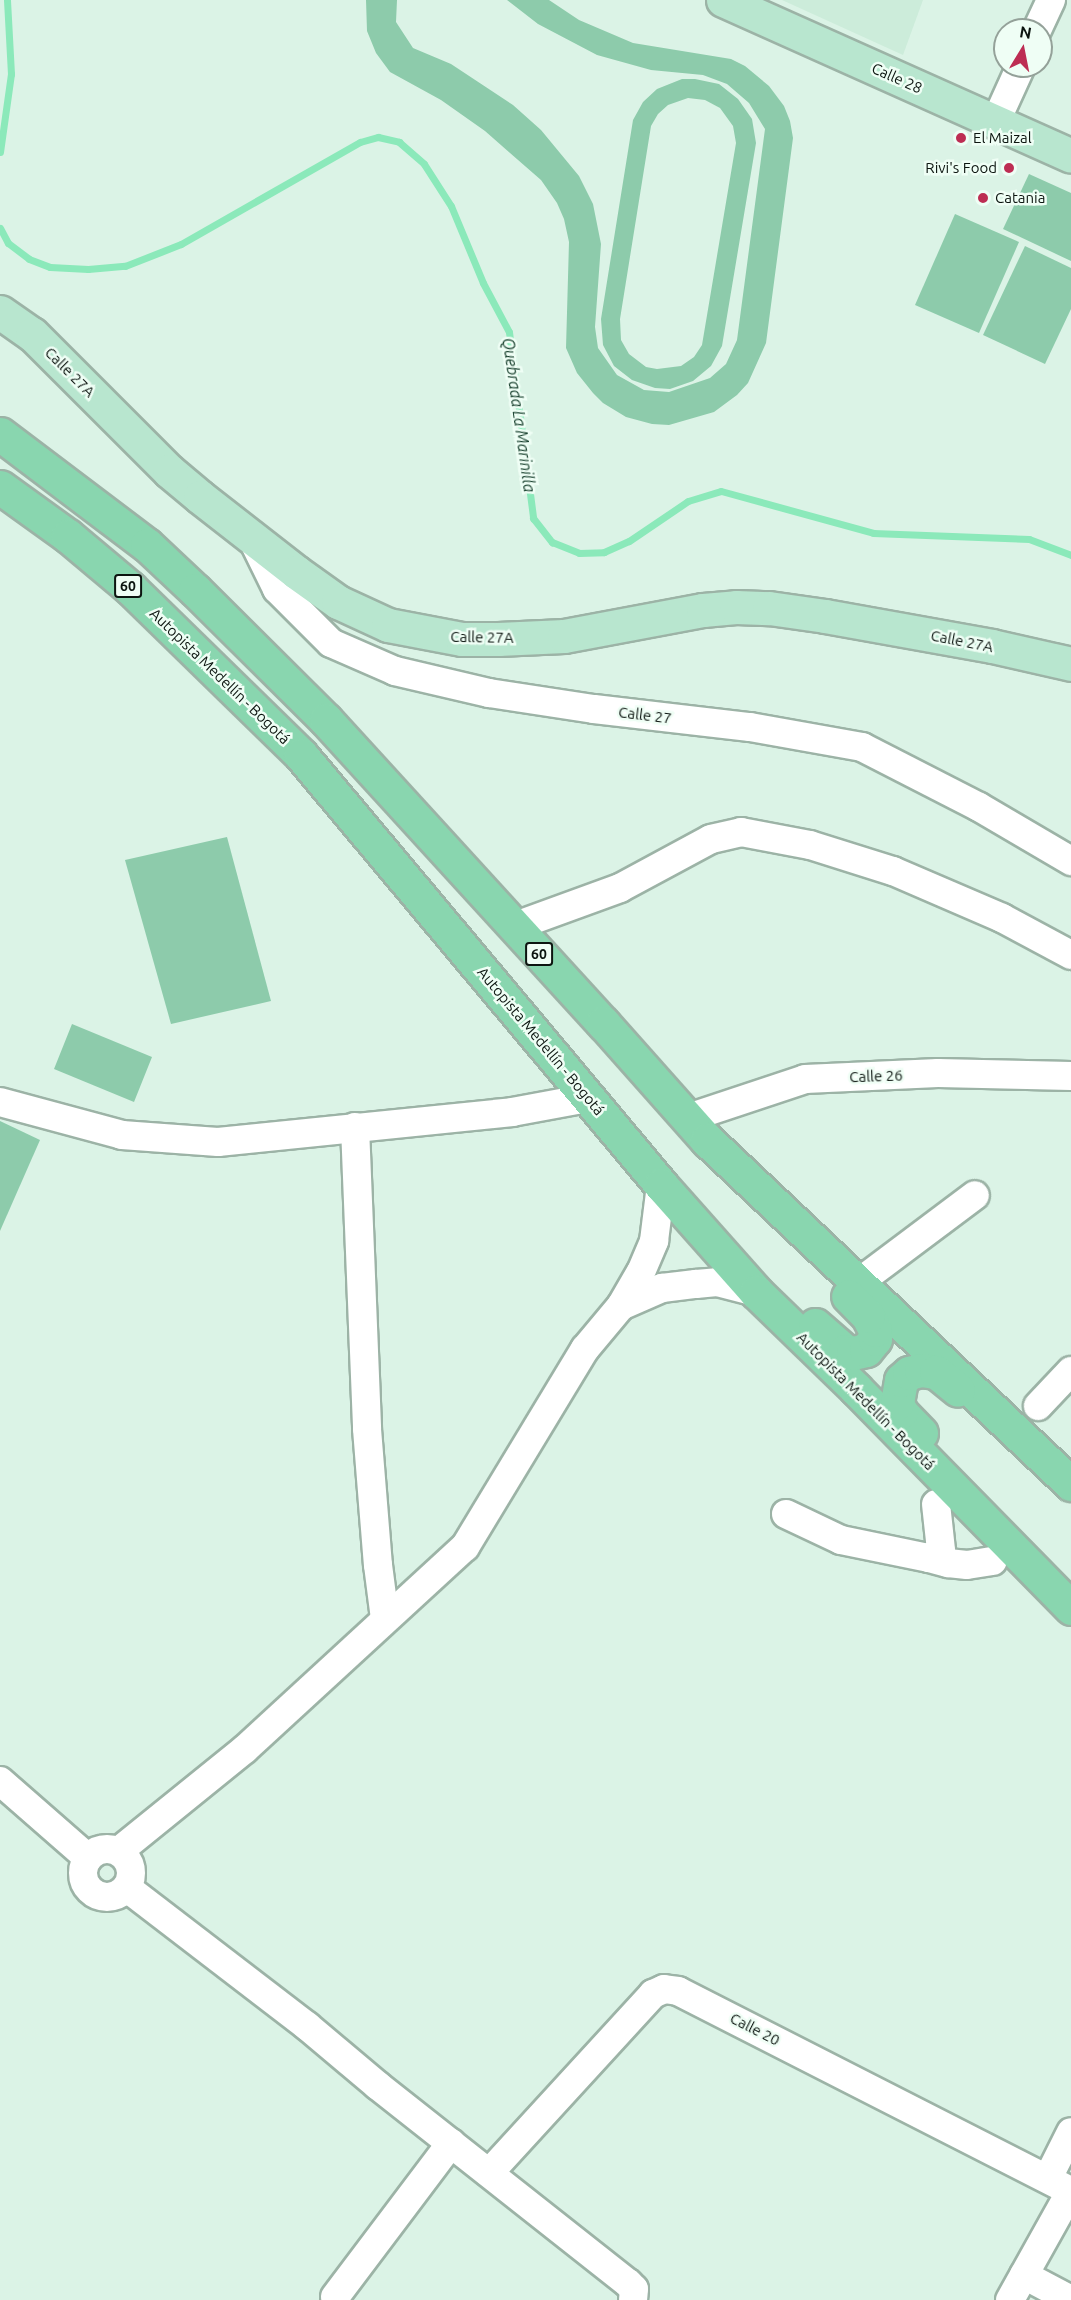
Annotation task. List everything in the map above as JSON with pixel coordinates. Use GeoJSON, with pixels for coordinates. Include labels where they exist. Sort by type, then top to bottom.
{"type":"FeatureCollection","features":[{"type":"Feature","properties":{"kind":"highway","name":"60"},"geometry":{"type":"LineString","coordinates":[[0,434],[147,546],[195,590],[326,720],[697,1129],[1071,1484]]}},
{"type":"Feature","properties":{"kind":"highway","name":"Autopista Medellín - Bogotá"},"geometry":{"type":"LineString","coordinates":[[0,487],[68,536],[130,588],[301,755],[654,1177],[756,1292],[856,1389],[1071,1608]]}},
{"type":"Feature","properties":{"kind":"highway"},"geometry":{"type":"LineString","coordinates":[[654,1177],[671,1185],[836,1346],[853,1353],[866,1350],[875,1339],[875,1330],[868,1316],[717,1170],[697,1129]]}},
{"type":"Feature","properties":{"kind":"highway"},"geometry":{"type":"LineString","coordinates":[[1071,1484],[1033,1462],[946,1378],[936,1372],[921,1370],[909,1373],[901,1380],[897,1392],[897,1403],[901,1412],[1071,1585]]}},
{"type":"Feature","properties":{"kind":"main road","name":"Calle 28"},"geometry":{"type":"LineString","coordinates":[[723,0],[1071,156]]}},
{"type":"Feature","properties":{"kind":"main road","name":"Calle 27A"},"geometry":{"type":"LineString","coordinates":[[0,312],[32,334],[169,471],[252,538],[338,602],[388,625],[462,639],[564,636],[703,610],[736,607],[769,608],[958,640],[1071,664]]}},
{"type":"Feature","properties":{"kind":"street"},"geometry":{"type":"LineString","coordinates":[[1043,18],[1051,0]]}},
{"type":"Feature","properties":{"kind":"street"},"geometry":{"type":"LineString","coordinates":[[996,121],[1016,78]]}},
{"type":"Feature","properties":{"kind":"street","name":"Calle 27"},"geometry":{"type":"LineString","coordinates":[[252,538],[277,589],[331,643],[395,671],[489,693],[594,709],[750,727],[862,747],[979,807],[1071,861]]}},
{"type":"Feature","properties":{"kind":"street"},"geometry":{"type":"LineString","coordinates":[[513,927],[620,888],[711,839],[741,832],[810,845],[893,871],[1002,918],[1071,955]]}},
{"type":"Feature","properties":{"kind":"street","name":"Calle 26"},"geometry":{"type":"LineString","coordinates":[[697,1129],[805,1079],[938,1073],[1071,1076]]}},
{"type":"Feature","properties":{"kind":"street"},"geometry":{"type":"LineString","coordinates":[[0,1102],[122,1135],[239,1141],[512,1112],[588,1098]]}},
{"type":"Feature","properties":{"kind":"street"},"geometry":{"type":"LineString","coordinates":[[355,1127],[367,1429],[378,1565],[385,1619]]}},
{"type":"Feature","properties":{"kind":"street"},"geometry":{"type":"LineString","coordinates":[[119,1851],[245,1749],[465,1546],[585,1349],[621,1306],[654,1241],[654,1177]]}},
{"type":"Feature","properties":{"kind":"street"},"geometry":{"type":"LineString","coordinates":[[858,1283],[975,1195]]}},
{"type":"Feature","properties":{"kind":"street"},"geometry":{"type":"LineString","coordinates":[[621,1306],[662,1288],[696,1284],[717,1282],[756,1292]]}},
{"type":"Feature","properties":{"kind":"street"},"geometry":{"type":"LineString","coordinates":[[1038,1406],[1071,1371]]}},
{"type":"Feature","properties":{"kind":"street"},"geometry":{"type":"LineString","coordinates":[[929,1558],[941,1550],[936,1504]]}},
{"type":"Feature","properties":{"kind":"street"},"geometry":{"type":"LineString","coordinates":[[786,1514],[841,1540],[948,1563],[967,1565],[993,1561]]}},
{"type":"Feature","properties":{"kind":"street"},"geometry":{"type":"LineString","coordinates":[[0,1781],[88,1858]]}},
{"type":"Feature","properties":{"kind":"street"},"geometry":{"type":"LineString","coordinates":[[102,1849],[119,1851],[130,1864],[131,1881],[127,1888],[112,1897],[96,1895],[89,1889],[82,1874],[88,1858],[102,1849]]}},
{"type":"Feature","properties":{"kind":"street"},"geometry":{"type":"LineString","coordinates":[[127,1888],[307,2026],[628,2283],[634,2289],[633,2300]]}},
{"type":"Feature","properties":{"kind":"street","name":"Calle 20"},"geometry":{"type":"LineString","coordinates":[[489,2173],[652,1994],[664,1989],[678,1991],[1063,2187]]}},
{"type":"Feature","properties":{"kind":"street"},"geometry":{"type":"LineString","coordinates":[[1010,2300],[1024,2275],[1063,2187],[1071,2132]]}},
{"type":"Feature","properties":{"kind":"street"},"geometry":{"type":"LineString","coordinates":[[335,2297],[451,2143]]}},
{"type":"Feature","properties":{"kind":"street"},"geometry":{"type":"LineString","coordinates":[[1024,2275],[1071,2300]]}},
{"type":"Feature","properties":{"kind":"shaded area"},"geometry":{"type":"Polygon","coordinates":[[[782,0],[923,0],[903,55],[782,0]]]}},
{"type":"Feature","properties":{"kind":"green space"},"geometry":{"type":"Polygon","coordinates":[[[366,0],[397,0],[396,22],[413,48],[451,64],[513,105],[541,130],[579,176],[593,204],[601,244],[595,327],[598,348],[617,375],[644,390],[669,392],[710,378],[726,364],[737,340],[765,129],[749,103],[727,84],[703,75],[651,70],[597,55],[538,24],[507,0],[549,0],[579,20],[633,43],[731,59],[745,66],[769,86],[784,106],[793,138],[766,343],[748,383],[737,395],[714,412],[669,425],[652,424],[626,417],[603,403],[593,393],[577,373],[566,348],[569,242],[564,219],[557,203],[541,180],[485,131],[441,100],[390,72],[376,53],[367,31],[366,0]]]}},
{"type":"Feature","properties":{"kind":"green space"},"geometry":{"type":"Polygon","coordinates":[[[682,79],[719,84],[738,99],[752,119],[756,143],[722,346],[711,366],[693,381],[670,389],[655,388],[632,380],[614,366],[603,345],[601,319],[633,120],[643,102],[657,89],[682,79]],[[688,98],[668,105],[658,114],[651,126],[620,319],[621,340],[629,354],[646,367],[657,369],[681,366],[694,357],[702,345],[736,143],[733,126],[720,108],[705,100],[688,98]]]}},
{"type":"Feature","properties":{"kind":"green space"},"geometry":{"type":"Polygon","coordinates":[[[1029,174],[1071,193],[1071,261],[1003,229],[1029,174]]]}},
{"type":"Feature","properties":{"kind":"green space"},"geometry":{"type":"Polygon","coordinates":[[[955,214],[1019,242],[979,333],[915,305],[955,214]]]}},
{"type":"Feature","properties":{"kind":"green space"},"geometry":{"type":"Polygon","coordinates":[[[1025,246],[1071,268],[1071,309],[1045,364],[983,335],[1025,246]]]}},
{"type":"Feature","properties":{"kind":"green space"},"geometry":{"type":"Polygon","coordinates":[[[227,837],[271,1001],[171,1024],[125,860],[227,837]]]}},
{"type":"Feature","properties":{"kind":"green space"},"geometry":{"type":"Polygon","coordinates":[[[72,1024],[152,1057],[134,1102],[54,1069],[72,1024]]]}},
{"type":"Feature","properties":{"kind":"green space"},"geometry":{"type":"Polygon","coordinates":[[[0,1121],[40,1140],[0,1231],[0,1121]]]}},
{"type":"Feature","properties":{"kind":"waterway","name":"Quebrada La Marinilla"},"geometry":{"type":"LineString","coordinates":[[0,152],[11,74],[7,0]]}},
{"type":"Feature","properties":{"kind":"waterway","name":"Quebrada La Marinilla"},"geometry":{"type":"LineString","coordinates":[[0,228],[8,243],[29,259],[50,267],[88,269],[125,266],[181,244],[360,142],[378,137],[399,142],[424,164],[451,206],[483,283],[509,332],[533,518],[552,542],[579,553],[604,552],[629,541],[688,501],[721,491],[873,533],[1029,539],[1071,555]]}},
{"type":"Feature","properties":{"kind":"place","name":"El Maizal"},"geometry":{"type":"Point","coordinates":[961,138]}},
{"type":"Feature","properties":{"kind":"place","name":"Rivi's Food"},"geometry":{"type":"Point","coordinates":[1009,168]}},
{"type":"Feature","properties":{"kind":"place","name":"Catania"},"geometry":{"type":"Point","coordinates":[983,198]}}]}
